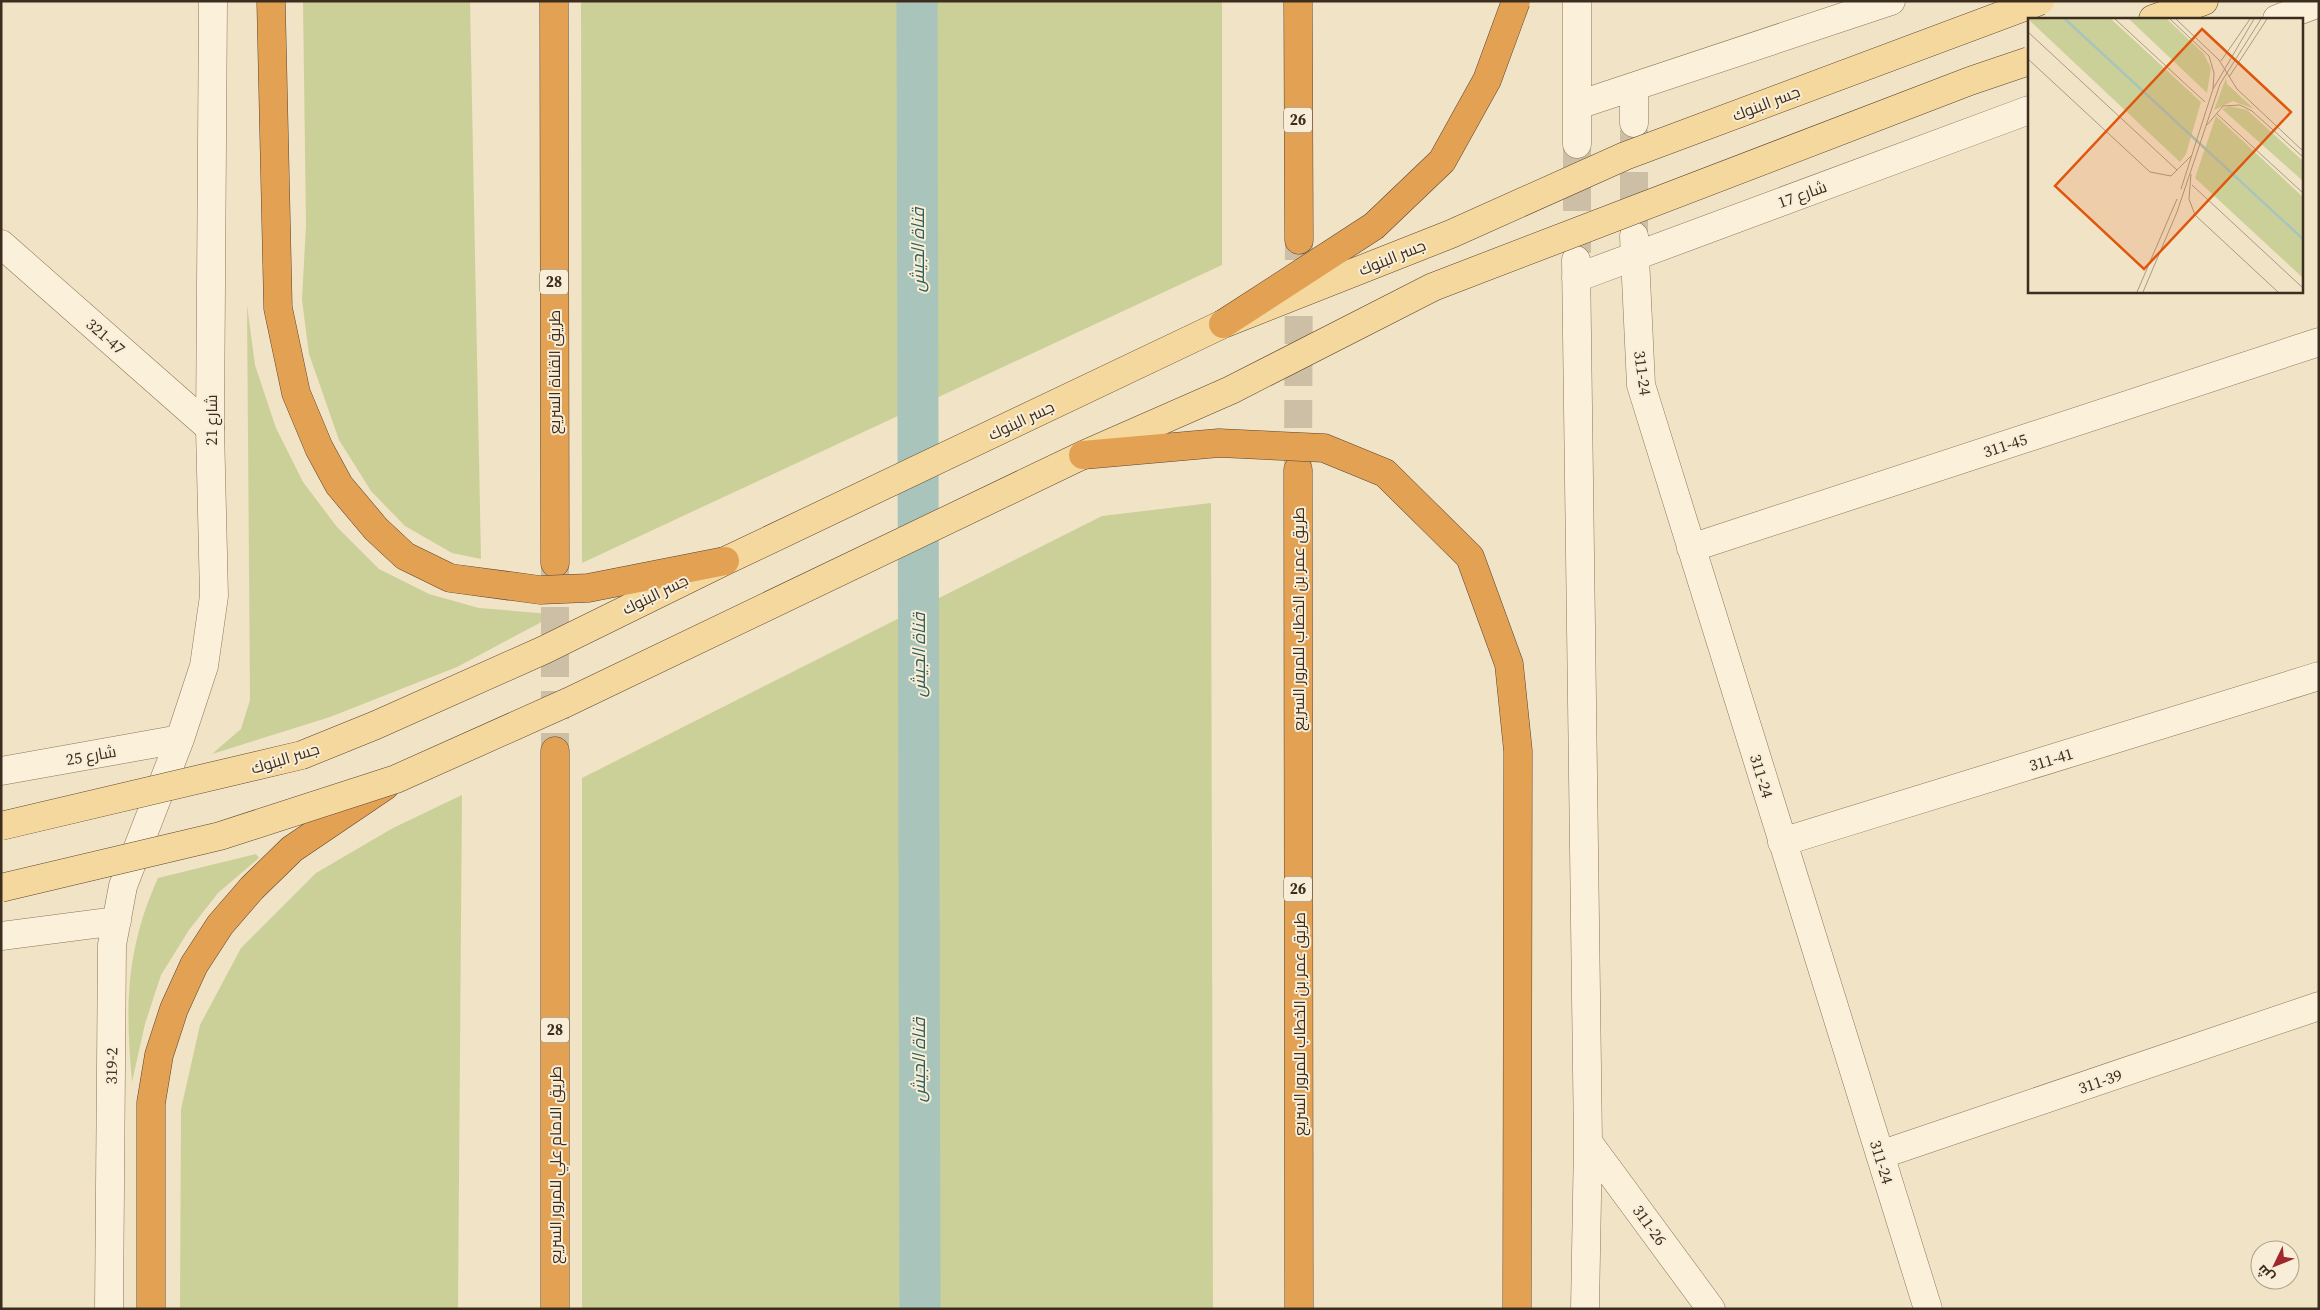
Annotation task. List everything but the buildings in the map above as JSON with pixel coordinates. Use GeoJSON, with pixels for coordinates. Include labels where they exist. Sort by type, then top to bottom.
{"type":"FeatureCollection","features":[{"type":"Feature","properties":{"kind":"highway"},"geometry":{"type":"LineString","coordinates":[[271,1],[278,308],[296,393],[319,448],[339,485],[376,529],[405,556],[450,578],[540,590],[588,588],[725,561]]}},
{"type":"Feature","properties":{"kind":"highway","name":"طريق القناة السريع"},"geometry":{"type":"LineString","coordinates":[[554,1],[555,563]]}},
{"type":"Feature","properties":{"kind":"highway","name":"26"},"geometry":{"type":"LineString","coordinates":[[1298,1],[1298,240]]}},
{"type":"Feature","properties":{"kind":"highway"},"geometry":{"type":"LineString","coordinates":[[1223,324],[1374,226],[1442,160],[1487,80],[1516,1]]}},
{"type":"Feature","properties":{"kind":"highway"},"geometry":{"type":"LineString","coordinates":[[1083,455],[1219,442],[1324,448],[1385,473],[1470,557],[1509,664],[1518,751],[1517,1309]]}},
{"type":"Feature","properties":{"kind":"highway","name":"طريق عمر بن الخطاب للمرور السريع"},"geometry":{"type":"LineString","coordinates":[[1298,470],[1299,1302]]}},
{"type":"Feature","properties":{"kind":"highway","name":"طريق الامام علي للمرور السريع"},"geometry":{"type":"LineString","coordinates":[[555,751],[555,1309]]}},
{"type":"Feature","properties":{"kind":"highway"},"geometry":{"type":"LineString","coordinates":[[151,1309],[151,1103],[159,1055],[178,1000],[194,965],[220,925],[252,888],[292,849],[396,779]]}},
{"type":"Feature","properties":{"kind":"main road","name":"جسر البنوك"},"geometry":{"type":"LineString","coordinates":[[1,826],[302,755],[376,725],[544,650],[725,561],[1223,324],[1451,234],[1625,156],[2040,1]]}},
{"type":"Feature","properties":{"kind":"main road"},"geometry":{"type":"LineString","coordinates":[[2156,18],[2204,1]]}},
{"type":"Feature","properties":{"kind":"main road"},"geometry":{"type":"LineString","coordinates":[[1,888],[220,836],[396,779],[568,702],[1083,455],[1231,390],[1433,287],[1960,85],[2028,61]]}},
{"type":"Feature","properties":{"kind":"street","name":"شارع 21"},"geometry":{"type":"LineString","coordinates":[[145,828],[180,739],[204,666],[214,596],[210,428],[213,1]]}},
{"type":"Feature","properties":{"kind":"street"},"geometry":{"type":"LineString","coordinates":[[1577,1],[1578,144]]}},
{"type":"Feature","properties":{"kind":"street"},"geometry":{"type":"LineString","coordinates":[[1578,105],[1891,1]]}},
{"type":"Feature","properties":{"kind":"street"},"geometry":{"type":"LineString","coordinates":[[2280,18],[2319,3]]}},
{"type":"Feature","properties":{"kind":"street"},"geometry":{"type":"LineString","coordinates":[[1634,86],[1634,123]]}},
{"type":"Feature","properties":{"kind":"street","name":"شارع 17"},"geometry":{"type":"LineString","coordinates":[[1588,1142],[1576,269],[1634,246],[2028,110]]}},
{"type":"Feature","properties":{"kind":"street","name":"321-47"},"geometry":{"type":"LineString","coordinates":[[1,244],[210,428]]}},
{"type":"Feature","properties":{"kind":"street","name":"311-24"},"geometry":{"type":"LineString","coordinates":[[1634,246],[1641,385],[1928,1309]]}},
{"type":"Feature","properties":{"kind":"street","name":"311-45"},"geometry":{"type":"LineString","coordinates":[[1692,548],[2319,342]]}},
{"type":"Feature","properties":{"kind":"street","name":"311-41"},"geometry":{"type":"LineString","coordinates":[[1782,842],[2319,676]]}},
{"type":"Feature","properties":{"kind":"street","name":"شارع 25"},"geometry":{"type":"LineString","coordinates":[[1,771],[180,739]]}},
{"type":"Feature","properties":{"kind":"street","name":"319-2"},"geometry":{"type":"LineString","coordinates":[[109,1309],[112,944],[123,886],[145,828]]}},
{"type":"Feature","properties":{"kind":"street"},"geometry":{"type":"LineString","coordinates":[[1,936],[116,921]]}},
{"type":"Feature","properties":{"kind":"street","name":"311-39"},"geometry":{"type":"LineString","coordinates":[[1880,1155],[2319,1006]]}},
{"type":"Feature","properties":{"kind":"street"},"geometry":{"type":"LineString","coordinates":[[1585,1309],[1588,1142]]}},
{"type":"Feature","properties":{"kind":"street","name":"311-26"},"geometry":{"type":"LineString","coordinates":[[1588,1142],[1712,1309]]}},
{"type":"Feature","properties":{"kind":"green space"},"geometry":{"type":"Polygon","coordinates":[[[303,1],[470,1],[481,559],[452,553],[405,526],[371,491],[339,440],[309,354],[302,300],[306,225],[303,1]]]}},
{"type":"Feature","properties":{"kind":"green space"},"geometry":{"type":"Polygon","coordinates":[[[581,1],[1222,1],[1222,265],[582,563],[581,1]]]}},
{"type":"Feature","properties":{"kind":"green space"},"geometry":{"type":"Polygon","coordinates":[[[247,305],[255,365],[276,428],[303,482],[337,527],[379,569],[429,594],[479,608],[550,614],[551,617],[457,667],[330,717],[212,754],[241,729],[250,700],[247,305]]]}},
{"type":"Feature","properties":{"kind":"green space"},"geometry":{"type":"Polygon","coordinates":[[[1211,503],[1213,1309],[582,1309],[582,778],[1102,516],[1211,503]]]}},
{"type":"Feature","properties":{"kind":"green space"},"geometry":{"type":"Polygon","coordinates":[[[462,795],[458,1309],[180,1309],[181,1109],[200,1025],[241,948],[316,873],[393,828],[462,795]]]}},
{"type":"Feature","properties":{"kind":"green space"},"geometry":{"type":"Polygon","coordinates":[[[256,854],[259,858],[218,893],[189,930],[161,975],[145,1024],[132,1082],[129,1028],[130,978],[139,929],[158,878],[256,854]]]}},
{"type":"Feature","properties":{"kind":"waterway","name":"قناة الجيش"},"geometry":{"type":"LineString","coordinates":[[917,1],[920,1309]]}},
{"type":"Feature","properties":{"kind":"tunnel"},"geometry":{"type":"LineString","coordinates":[[1634,130],[1634,232]]}},
{"type":"Feature","properties":{"kind":"tunnel"},"geometry":{"type":"LineString","coordinates":[[1577,144],[1577,253]]}},
{"type":"Feature","properties":{"kind":"tunnel"},"geometry":{"type":"LineString","coordinates":[[1298,470],[1299,240]]}},
{"type":"Feature","properties":{"kind":"tunnel"},"geometry":{"type":"LineString","coordinates":[[555,565],[555,751]]}}]}
